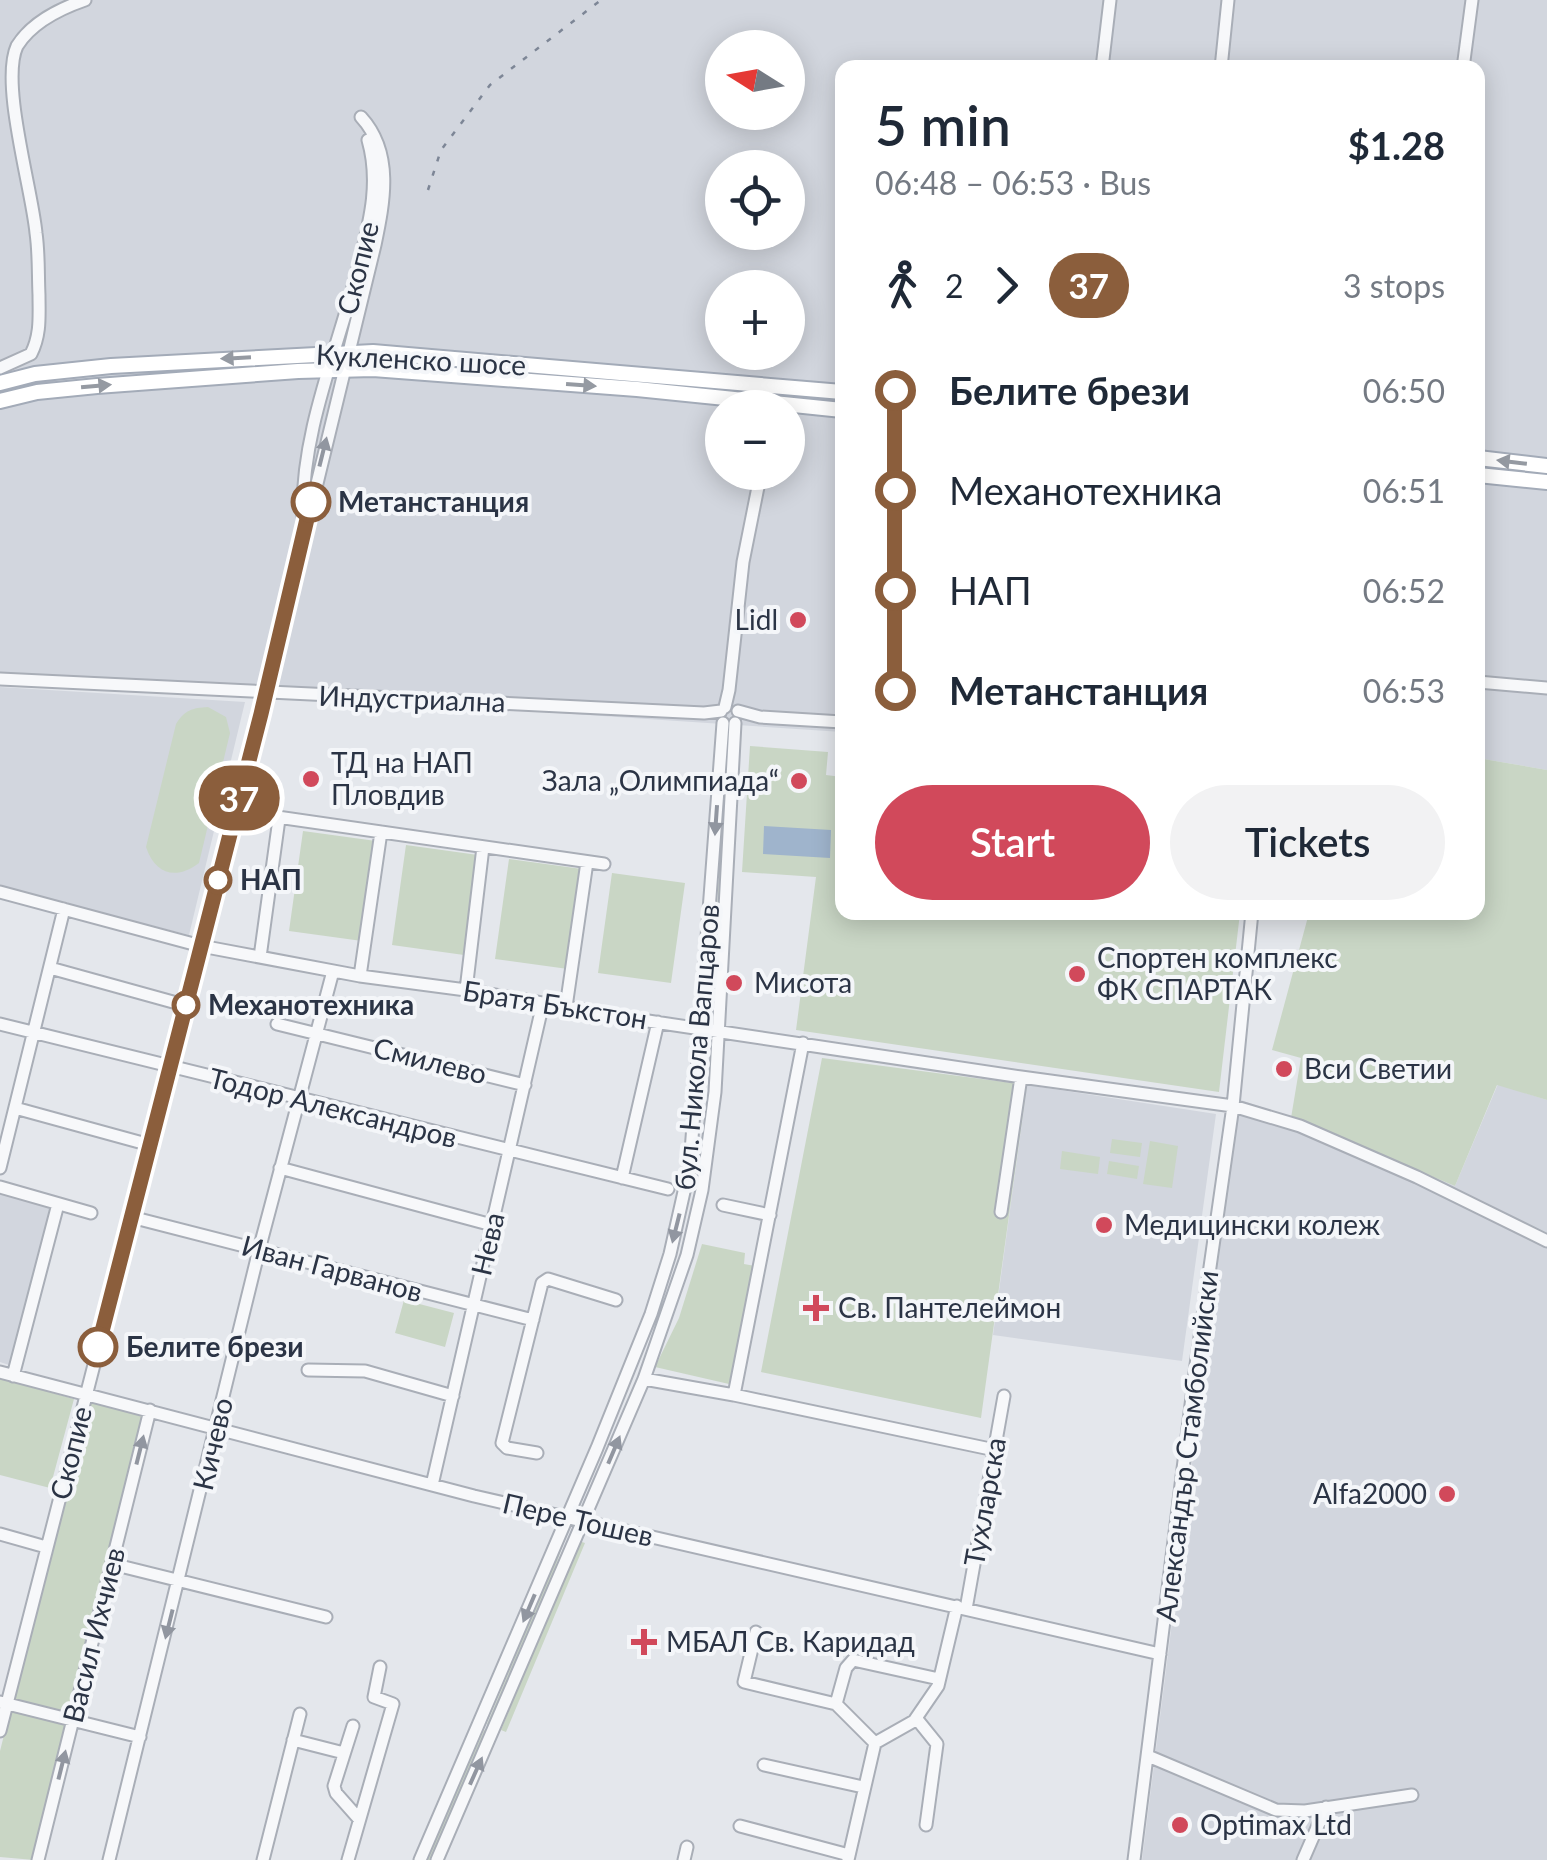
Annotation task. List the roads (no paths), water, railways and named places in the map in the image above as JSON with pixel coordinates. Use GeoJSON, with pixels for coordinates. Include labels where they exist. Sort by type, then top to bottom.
{"type":"FeatureCollection","features":[{"type":"Feature","properties":{"kind":"main road","name":"Кукленско шосе"},"geometry":{"type":"LineString","coordinates":[[0,383],[35,374],[112,366],[341,352],[835,391]]}},
{"type":"Feature","properties":{"kind":"main road","name":"Кукленско шосе"},"geometry":{"type":"LineString","coordinates":[[0,401],[37,392],[97,386],[336,370],[599,386],[705,398]]}},
{"type":"Feature","properties":{"kind":"main road","name":"Кукленско шосе"},"geometry":{"type":"LineString","coordinates":[[805,408],[835,410]]}},
{"type":"Feature","properties":{"kind":"main road"},"geometry":{"type":"LineString","coordinates":[[1485,459],[1547,466]]}},
{"type":"Feature","properties":{"kind":"main road"},"geometry":{"type":"LineString","coordinates":[[1485,476],[1547,482]]}},
{"type":"Feature","properties":{"kind":"street"},"geometry":{"type":"LineString","coordinates":[[0,368],[31,354],[40,322],[36,232],[13,116],[10,68],[16,47],[42,19],[85,0]]}},
{"type":"Feature","properties":{"kind":"street"},"geometry":{"type":"LineString","coordinates":[[1103,60],[1110,0]]}},
{"type":"Feature","properties":{"kind":"street"},"geometry":{"type":"LineString","coordinates":[[1222,60],[1228,0]]}},
{"type":"Feature","properties":{"kind":"street"},"geometry":{"type":"LineString","coordinates":[[1464,60],[1472,0]]}},
{"type":"Feature","properties":{"kind":"street","name":"Скопие"},"geometry":{"type":"LineString","coordinates":[[0,1732],[3,1703],[266,693],[336,370],[370,244],[375,178],[372,151],[361,117]]}},
{"type":"Feature","properties":{"kind":"street","name":"бул. Никола Вапцаров"},"geometry":{"type":"LineString","coordinates":[[437,1860],[644,1379],[674,1296],[696,1217],[708,1150],[719,1030],[729,690],[742,562],[757,490]]}},
{"type":"Feature","properties":{"kind":"street","name":"Индустриална"},"geometry":{"type":"LineString","coordinates":[[0,679],[835,722]]}},
{"type":"Feature","properties":{"kind":"street"},"geometry":{"type":"LineString","coordinates":[[1485,683],[1547,688]]}},
{"type":"Feature","properties":{"kind":"street","name":"бул. Никола Вапцаров"},"geometry":{"type":"LineString","coordinates":[[420,1860],[631,1365],[670,1254],[686,1188],[729,715]]}},
{"type":"Feature","properties":{"kind":"street"},"geometry":{"type":"LineString","coordinates":[[236,811],[604,864]]}},
{"type":"Feature","properties":{"kind":"street"},"geometry":{"type":"LineString","coordinates":[[260,957],[279,818]]}},
{"type":"Feature","properties":{"kind":"street"},"geometry":{"type":"LineString","coordinates":[[360,976],[381,832]]}},
{"type":"Feature","properties":{"kind":"street"},"geometry":{"type":"LineString","coordinates":[[466,990],[483,847]]}},
{"type":"Feature","properties":{"kind":"street"},"geometry":{"type":"LineString","coordinates":[[566,1007],[587,862]]}},
{"type":"Feature","properties":{"kind":"street","name":"Братя Бъкстон"},"geometry":{"type":"LineString","coordinates":[[0,892],[201,946],[360,976],[719,1030]]}},
{"type":"Feature","properties":{"kind":"street"},"geometry":{"type":"LineString","coordinates":[[0,1168],[64,910]]}},
{"type":"Feature","properties":{"kind":"street","name":"Александър Стамболийски"},"geometry":{"type":"LineString","coordinates":[[1134,1860],[1232,1106],[1251,920]]}},
{"type":"Feature","properties":{"kind":"street"},"geometry":{"type":"LineString","coordinates":[[50,968],[173,1002]]}},
{"type":"Feature","properties":{"kind":"street","name":"Кичево"},"geometry":{"type":"LineString","coordinates":[[109,1860],[259,1250],[333,971]]}},
{"type":"Feature","properties":{"kind":"street","name":"Нева"},"geometry":{"type":"LineString","coordinates":[[432,1485],[543,1003]]}},
{"type":"Feature","properties":{"kind":"street"},"geometry":{"type":"LineString","coordinates":[[622,1178],[658,1022]]}},
{"type":"Feature","properties":{"kind":"street","name":"Тодор Александров"},"geometry":{"type":"LineString","coordinates":[[0,1024],[668,1189]]}},
{"type":"Feature","properties":{"kind":"street","name":"Смилево"},"geometry":{"type":"LineString","coordinates":[[277,1024],[524,1084]]}},
{"type":"Feature","properties":{"kind":"street"},"geometry":{"type":"LineString","coordinates":[[719,1030],[1021,1078],[1232,1106],[1300,1126],[1417,1177],[1547,1241]]}},
{"type":"Feature","properties":{"kind":"street"},"geometry":{"type":"LineString","coordinates":[[734,1394],[803,1043]]}},
{"type":"Feature","properties":{"kind":"street"},"geometry":{"type":"LineString","coordinates":[[1001,1212],[1021,1078]]}},
{"type":"Feature","properties":{"kind":"street"},"geometry":{"type":"LineString","coordinates":[[15,1108],[150,1145]]}},
{"type":"Feature","properties":{"kind":"street"},"geometry":{"type":"LineString","coordinates":[[280,1168],[492,1225]]}},
{"type":"Feature","properties":{"kind":"street"},"geometry":{"type":"LineString","coordinates":[[0,1187],[91,1213]]}},
{"type":"Feature","properties":{"kind":"street"},"geometry":{"type":"LineString","coordinates":[[7,1374],[58,1204]]}},
{"type":"Feature","properties":{"kind":"street"},"geometry":{"type":"LineString","coordinates":[[723,1205],[770,1214]]}},
{"type":"Feature","properties":{"kind":"street","name":"Иван Гарванов"},"geometry":{"type":"LineString","coordinates":[[132,1217],[533,1320]]}},
{"type":"Feature","properties":{"kind":"street"},"geometry":{"type":"LineString","coordinates":[[538,1453],[507,1448],[502,1443],[542,1284],[548,1280],[616,1300]]}},
{"type":"Feature","properties":{"kind":"street"},"geometry":{"type":"LineString","coordinates":[[308,1370],[366,1371],[453,1396]]}},
{"type":"Feature","properties":{"kind":"street","name":"Пере Тошев"},"geometry":{"type":"LineString","coordinates":[[7,1374],[566,1518],[1160,1654]]}},
{"type":"Feature","properties":{"kind":"street"},"geometry":{"type":"LineString","coordinates":[[644,1379],[734,1394],[994,1450]]}},
{"type":"Feature","properties":{"kind":"street","name":"Тухларска"},"geometry":{"type":"LineString","coordinates":[[916,1718],[940,1679],[961,1608],[1004,1396]]}},
{"type":"Feature","properties":{"kind":"street","name":"Васил Ихчиев"},"geometry":{"type":"LineString","coordinates":[[38,1860],[150,1410]]}},
{"type":"Feature","properties":{"kind":"street"},"geometry":{"type":"LineString","coordinates":[[0,1534],[46,1548]]}},
{"type":"Feature","properties":{"kind":"street"},"geometry":{"type":"LineString","coordinates":[[112,1564],[326,1617]]}},
{"type":"Feature","properties":{"kind":"street"},"geometry":{"type":"LineString","coordinates":[[756,1632],[744,1682],[836,1704],[875,1743]]}},
{"type":"Feature","properties":{"kind":"street"},"geometry":{"type":"LineString","coordinates":[[836,1704],[852,1660],[940,1679]]}},
{"type":"Feature","properties":{"kind":"street"},"geometry":{"type":"LineString","coordinates":[[348,1860],[393,1704],[374,1697],[380,1667]]}},
{"type":"Feature","properties":{"kind":"street"},"geometry":{"type":"LineString","coordinates":[[3,1703],[140,1737]]}},
{"type":"Feature","properties":{"kind":"street"},"geometry":{"type":"LineString","coordinates":[[263,1860],[300,1714]]}},
{"type":"Feature","properties":{"kind":"street"},"geometry":{"type":"LineString","coordinates":[[740,1826],[849,1858],[875,1743],[916,1718],[937,1744],[926,1826]]}},
{"type":"Feature","properties":{"kind":"street"},"geometry":{"type":"LineString","coordinates":[[353,1726],[334,1786],[359,1819]]}},
{"type":"Feature","properties":{"kind":"street"},"geometry":{"type":"LineString","coordinates":[[294,1740],[344,1753]]}},
{"type":"Feature","properties":{"kind":"street"},"geometry":{"type":"LineString","coordinates":[[1148,1756],[1276,1810],[1305,1810],[1412,1795]]}},
{"type":"Feature","properties":{"kind":"street"},"geometry":{"type":"LineString","coordinates":[[764,1765],[863,1786]]}},
{"type":"Feature","properties":{"kind":"street"},"geometry":{"type":"LineString","coordinates":[[1303,1860],[1326,1807]]}},
{"type":"Feature","properties":{"kind":"water"},"geometry":{"type":"Polygon","coordinates":[[[764,826],[831,830],[830,858],[763,854],[764,826]]]}},
{"type":"Feature","properties":{"kind":"railway"},"geometry":{"type":"LineString","coordinates":[[428,190],[441,150],[490,85],[601,0]]}},
{"type":"Feature","properties":{"kind":"place","name":"Метанстанция"},"geometry":{"type":"Point","coordinates":[311,502]}},
{"type":"Feature","properties":{"kind":"place","name":"Lidl"},"geometry":{"type":"Point","coordinates":[798,620]}},
{"type":"Feature","properties":{"kind":"place","name":"ТД на НАП Пловдив"},"geometry":{"type":"Point","coordinates":[311,779]}},
{"type":"Feature","properties":{"kind":"place","name":"Зала „Олимпиада“"},"geometry":{"type":"Point","coordinates":[799,781]}},
{"type":"Feature","properties":{"kind":"place","name":"НАП"},"geometry":{"type":"Point","coordinates":[218,880]}},
{"type":"Feature","properties":{"kind":"place","name":"Спортен комплекс ФК СПАРТАК"},"geometry":{"type":"Point","coordinates":[1077,974]}},
{"type":"Feature","properties":{"kind":"place","name":"Мисота"},"geometry":{"type":"Point","coordinates":[734,983]}},
{"type":"Feature","properties":{"kind":"place","name":"Механотехника"},"geometry":{"type":"Point","coordinates":[186,1005]}},
{"type":"Feature","properties":{"kind":"place","name":"Вси Светии"},"geometry":{"type":"Point","coordinates":[1284,1069]}},
{"type":"Feature","properties":{"kind":"place","name":"Медицински колеж"},"geometry":{"type":"Point","coordinates":[1104,1225]}},
{"type":"Feature","properties":{"kind":"place","name":"Св. Пантелеймон"},"geometry":{"type":"Point","coordinates":[816,1308]}},
{"type":"Feature","properties":{"kind":"place","name":"Белите брези"},"geometry":{"type":"Point","coordinates":[98,1347]}},
{"type":"Feature","properties":{"kind":"place","name":"Alfa2000"},"geometry":{"type":"Point","coordinates":[1447,1494]}},
{"type":"Feature","properties":{"kind":"place","name":"МБАЛ Св. Каридад"},"geometry":{"type":"Point","coordinates":[644,1642]}},
{"type":"Feature","properties":{"kind":"place","name":"Optimax Ltd"},"geometry":{"type":"Point","coordinates":[1180,1825]}}]}
